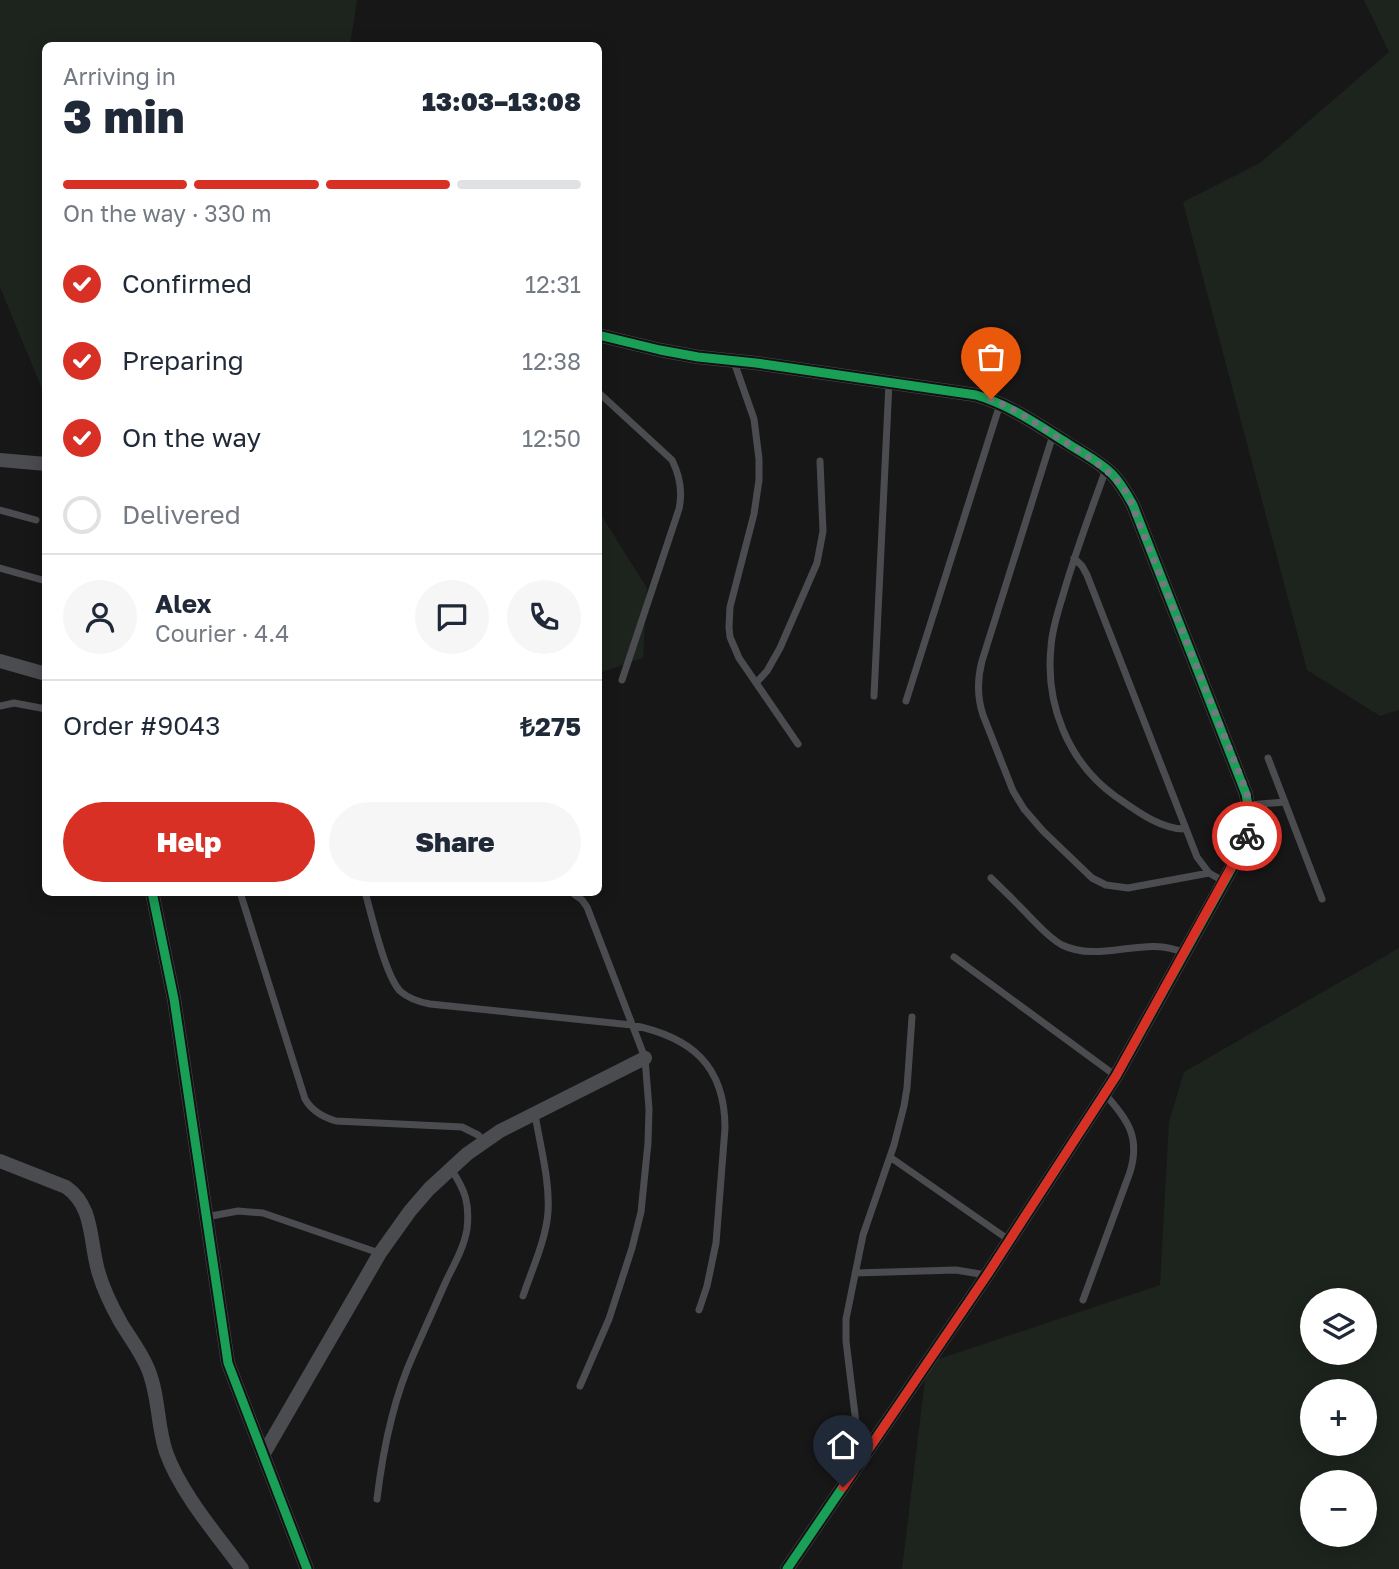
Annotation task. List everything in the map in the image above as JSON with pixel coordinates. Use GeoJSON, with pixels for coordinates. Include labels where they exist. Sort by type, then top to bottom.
{"type":"FeatureCollection","features":[{"type":"Feature","properties":{"kind":"street"},"geometry":{"type":"LineString","coordinates":[[602,336],[698,357],[976,395],[1000,403],[1106,469],[1121,485],[1133,506],[1247,793],[1249,805],[1249,829],[1245,842],[1116,1076],[1010,1241],[787,1569]]}},
{"type":"Feature","properties":{"kind":"street"},"geometry":{"type":"LineString","coordinates":[[0,460],[42,464]]}},
{"type":"Feature","properties":{"kind":"street"},"geometry":{"type":"LineString","coordinates":[[0,661],[42,673]]}},
{"type":"Feature","properties":{"kind":"street"},"geometry":{"type":"LineString","coordinates":[[153,896],[174,999],[228,1363],[307,1569]]}},
{"type":"Feature","properties":{"kind":"street"},"geometry":{"type":"LineString","coordinates":[[263,1455],[380,1254],[429,1189],[450,1168],[509,1126],[645,1058]]}},
{"type":"Feature","properties":{"kind":"street"},"geometry":{"type":"LineString","coordinates":[[0,1161],[66,1187],[84,1206],[104,1288],[120,1321],[143,1357],[151,1377],[167,1456],[184,1488],[242,1569]]}},
{"type":"Feature","properties":{"kind":"lane"},"geometry":{"type":"LineString","coordinates":[[734,361],[754,419],[758,439],[759,480],[754,514],[730,607],[729,627],[734,648],[798,744]]}},
{"type":"Feature","properties":{"kind":"lane"},"geometry":{"type":"LineString","coordinates":[[874,696],[889,382]]}},
{"type":"Feature","properties":{"kind":"lane"},"geometry":{"type":"LineString","coordinates":[[602,396],[672,460],[679,475],[681,492],[679,509],[622,680]]}},
{"type":"Feature","properties":{"kind":"lane"},"geometry":{"type":"LineString","coordinates":[[906,701],[1000,403]]}},
{"type":"Feature","properties":{"kind":"lane"},"geometry":{"type":"LineString","coordinates":[[1054,435],[982,661],[978,683],[983,715],[1013,791],[1024,809],[1092,878],[1106,885],[1128,888],[1209,873]]}},
{"type":"Feature","properties":{"kind":"lane"},"geometry":{"type":"LineString","coordinates":[[756,683],[767,671],[780,648],[817,563],[823,531],[820,461]]}},
{"type":"Feature","properties":{"kind":"lane"},"geometry":{"type":"LineString","coordinates":[[1106,469],[1074,558],[1053,631],[1050,675],[1052,694],[1062,728],[1081,762],[1107,790],[1167,827],[1186,829]]}},
{"type":"Feature","properties":{"kind":"lane"},"geometry":{"type":"LineString","coordinates":[[0,510],[36,520]]}},
{"type":"Feature","properties":{"kind":"lane"},"geometry":{"type":"LineString","coordinates":[[1074,558],[1087,575],[1197,857],[1209,873],[1224,882]]}},
{"type":"Feature","properties":{"kind":"lane"},"geometry":{"type":"LineString","coordinates":[[0,568],[42,580]]}},
{"type":"Feature","properties":{"kind":"lane"},"geometry":{"type":"LineString","coordinates":[[0,706],[13,703],[42,708]]}},
{"type":"Feature","properties":{"kind":"lane"},"geometry":{"type":"LineString","coordinates":[[1268,758],[1322,899]]}},
{"type":"Feature","properties":{"kind":"lane"},"geometry":{"type":"LineString","coordinates":[[1249,805],[1285,802]]}},
{"type":"Feature","properties":{"kind":"lane"},"geometry":{"type":"LineString","coordinates":[[991,878],[1052,939],[1072,949],[1099,952],[1156,946],[1185,953]]}},
{"type":"Feature","properties":{"kind":"lane"},"geometry":{"type":"LineString","coordinates":[[241,896],[305,1099],[313,1110],[335,1121],[462,1127],[471,1130],[484,1142]]}},
{"type":"Feature","properties":{"kind":"lane"},"geometry":{"type":"LineString","coordinates":[[366,896],[390,975],[400,990],[414,1000],[648,1028],[678,1040],[705,1060],[716,1079],[723,1102],[725,1128],[718,1224],[712,1262],[699,1310]]}},
{"type":"Feature","properties":{"kind":"lane"},"geometry":{"type":"LineString","coordinates":[[576,896],[587,907],[645,1058],[649,1109],[640,1212],[621,1284],[580,1386]]}},
{"type":"Feature","properties":{"kind":"lane"},"geometry":{"type":"LineString","coordinates":[[954,957],[1116,1076]]}},
{"type":"Feature","properties":{"kind":"lane"},"geometry":{"type":"LineString","coordinates":[[871,1446],[863,1439],[856,1423],[846,1341],[847,1308],[863,1235],[900,1124],[907,1088],[912,1017]]}},
{"type":"Feature","properties":{"kind":"lane"},"geometry":{"type":"LineString","coordinates":[[1083,1300],[1130,1172],[1134,1153],[1133,1135],[1126,1119],[1104,1093]]}},
{"type":"Feature","properties":{"kind":"lane"},"geometry":{"type":"LineString","coordinates":[[523,1296],[543,1237],[548,1213],[546,1181],[535,1114]]}},
{"type":"Feature","properties":{"kind":"lane"},"geometry":{"type":"LineString","coordinates":[[890,1157],[1010,1241]]}},
{"type":"Feature","properties":{"kind":"lane"},"geometry":{"type":"LineString","coordinates":[[377,1499],[386,1441],[401,1384],[464,1243],[467,1202],[464,1188],[450,1168]]}},
{"type":"Feature","properties":{"kind":"lane"},"geometry":{"type":"LineString","coordinates":[[205,1218],[238,1211],[263,1213],[380,1254]]}},
{"type":"Feature","properties":{"kind":"lane"},"geometry":{"type":"LineString","coordinates":[[855,1273],[956,1270],[987,1275]]}},
{"type":"Feature","properties":{"kind":"shaded area"},"geometry":{"type":"Polygon","coordinates":[[[0,0],[357,0],[350,42],[42,42],[42,389],[0,287],[0,0]]]}},
{"type":"Feature","properties":{"kind":"shaded area"},"geometry":{"type":"Polygon","coordinates":[[[1364,0],[1399,0],[1399,710],[1380,716],[1307,670],[1183,202],[1260,163],[1389,52],[1364,0]]]}},
{"type":"Feature","properties":{"kind":"shaded area"},"geometry":{"type":"Polygon","coordinates":[[[602,516],[647,588],[643,658],[602,672],[602,516]]]}},
{"type":"Feature","properties":{"kind":"shaded area"},"geometry":{"type":"Polygon","coordinates":[[[1399,948],[1399,1569],[902,1569],[927,1363],[1160,1285],[1169,1122],[1184,1072],[1399,948]]]}},
{"type":"Feature","properties":{"kind":"cycle path"},"geometry":{"type":"LineString","coordinates":[[602,336],[698,357],[976,395],[1023,416],[1102,465],[1118,481],[1133,505],[1246,794],[1248,806],[1246,842],[1116,1076],[987,1275],[787,1569]]}},
{"type":"Feature","properties":{"kind":"cycle path"},"geometry":{"type":"LineString","coordinates":[[153,896],[174,999],[228,1363],[307,1569]]}},
{"type":"Feature","properties":{"kind":"way so far"},"geometry":{"type":"LineString","coordinates":[[991,399],[1012,409],[1097,462],[1114,476],[1128,495],[1247,793],[1250,816],[1247,836]]}},
{"type":"Feature","properties":{"kind":"route"},"geometry":{"type":"LineString","coordinates":[[843,1487],[987,1275],[1116,1076],[1247,836]]}}]}
